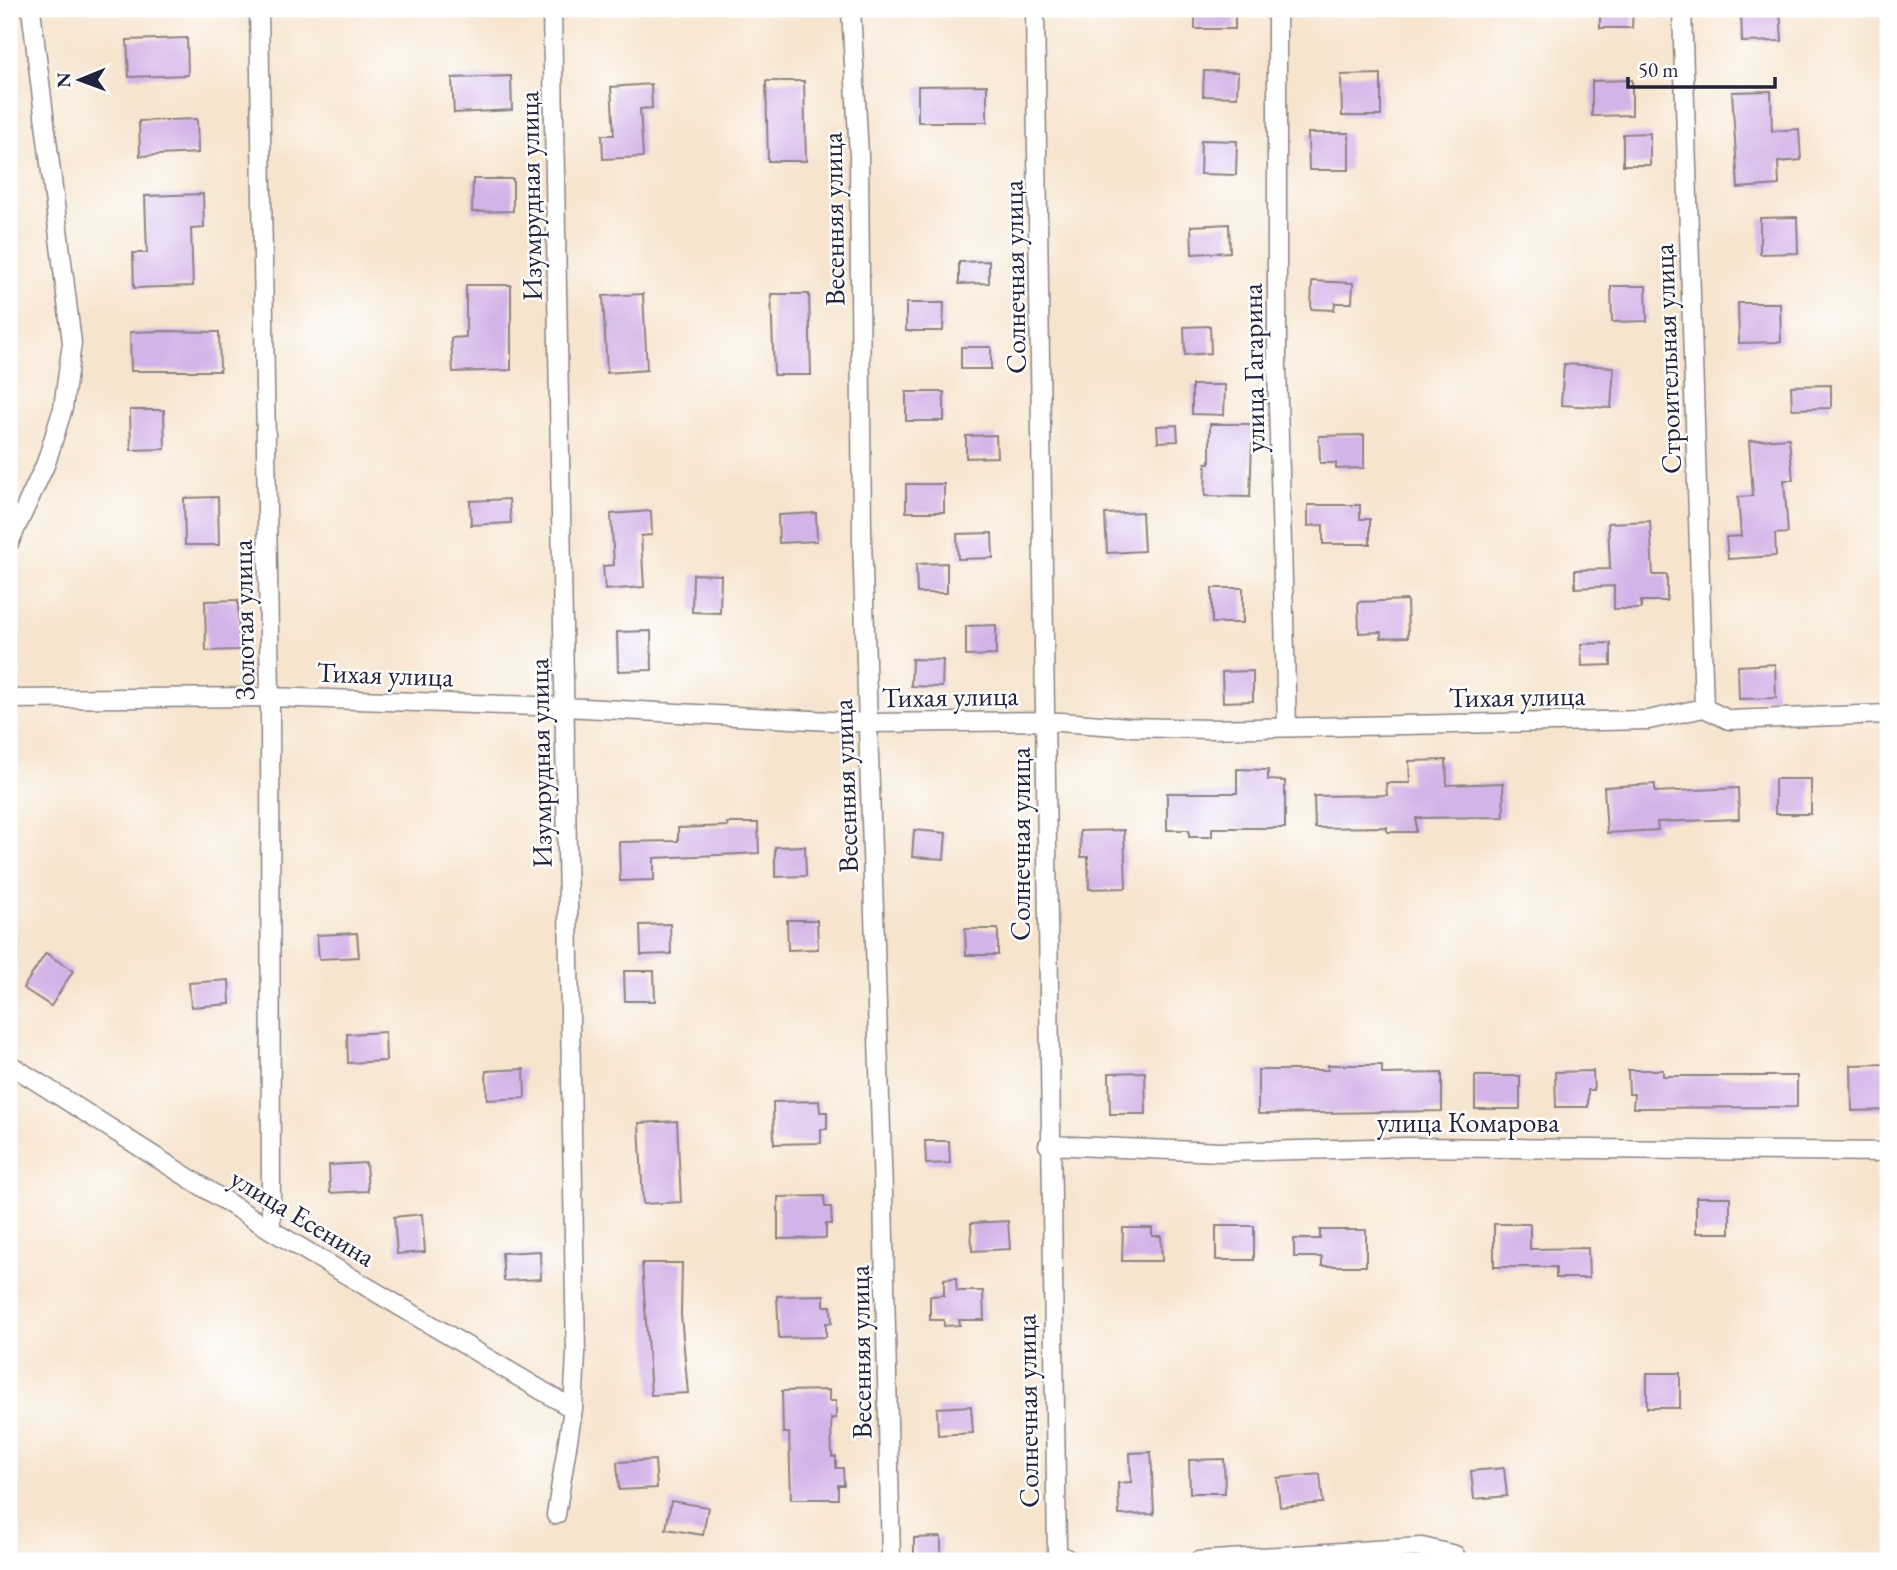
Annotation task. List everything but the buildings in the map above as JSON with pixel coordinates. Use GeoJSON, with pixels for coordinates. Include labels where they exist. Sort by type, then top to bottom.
{"type":"FeatureCollection","features":[{"type":"Feature","properties":{"kind":"street"},"geometry":{"type":"LineString","coordinates":[[9,543],[46,463],[60,419],[72,343],[31,9]]}},
{"type":"Feature","properties":{"kind":"street","name":"Золотая улица"},"geometry":{"type":"LineString","coordinates":[[259,9],[270,696],[271,1230]]}},
{"type":"Feature","properties":{"kind":"street","name":"Изумрудная улица"},"geometry":{"type":"LineString","coordinates":[[552,9],[576,1354],[573,1409],[556,1515]]}},
{"type":"Feature","properties":{"kind":"street","name":"Весенняя улица"},"geometry":{"type":"LineString","coordinates":[[851,9],[859,156],[862,537],[891,1561]]}},
{"type":"Feature","properties":{"kind":"street","name":"Солнечная улица"},"geometry":{"type":"LineString","coordinates":[[1035,9],[1046,721],[1048,1145],[1064,1557]]}},
{"type":"Feature","properties":{"kind":"street","name":"улица Гагарина"},"geometry":{"type":"LineString","coordinates":[[1277,9],[1277,366],[1287,725]]}},
{"type":"Feature","properties":{"kind":"street","name":"Строительная улица"},"geometry":{"type":"LineString","coordinates":[[1682,9],[1704,708]]}},
{"type":"Feature","properties":{"kind":"street","name":"Тихая улица"},"geometry":{"type":"LineString","coordinates":[[9,699],[270,696],[565,707],[869,723],[1046,721],[1169,728],[1648,720],[1704,708]]}},
{"type":"Feature","properties":{"kind":"street"},"geometry":{"type":"LineString","coordinates":[[1704,708],[1729,720],[1888,714]]}},
{"type":"Feature","properties":{"kind":"street","name":"улица Есенина"},"geometry":{"type":"LineString","coordinates":[[9,1064],[271,1230],[573,1409]]}},
{"type":"Feature","properties":{"kind":"street","name":"улица Комарова"},"geometry":{"type":"LineString","coordinates":[[1048,1145],[1222,1152],[1407,1147],[1888,1152]]}},
{"type":"Feature","properties":{"kind":"street"},"geometry":{"type":"LineString","coordinates":[[1198,1561],[1422,1547],[1455,1558]]}}]}
